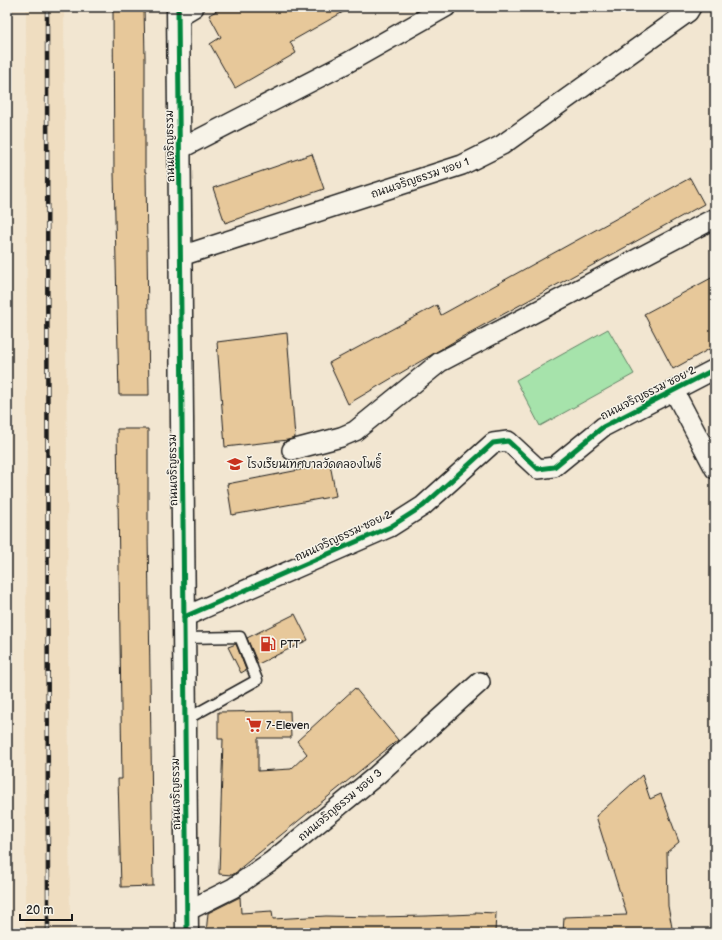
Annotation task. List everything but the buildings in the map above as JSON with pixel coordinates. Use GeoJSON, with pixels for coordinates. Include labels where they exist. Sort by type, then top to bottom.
{"type":"FeatureCollection","features":[{"type":"Feature","properties":{"kind":"street"},"geometry":{"type":"LineString","coordinates":[[180,150],[347,62],[446,7]]}},
{"type":"Feature","properties":{"kind":"street","name":"ถนนเจริญธรรม ซอย 1"},"geometry":{"type":"LineString","coordinates":[[181,256],[462,165],[502,145],[688,12],[691,7]]}},
{"type":"Feature","properties":{"kind":"street","name":"ถนนเจริญธรรม"},"geometry":{"type":"LineString","coordinates":[[184,10],[180,150],[188,933]]}},
{"type":"Feature","properties":{"kind":"street"},"geometry":{"type":"LineString","coordinates":[[292,450],[341,437],[355,431],[440,362],[715,218]]}},
{"type":"Feature","properties":{"kind":"street","name":"ถนนเจริญธรรม ซอย 2"},"geometry":{"type":"LineString","coordinates":[[184,628],[390,527],[424,506],[493,443],[508,441],[538,470],[554,467],[603,427],[674,392],[715,369]]}},
{"type":"Feature","properties":{"kind":"street"},"geometry":{"type":"LineString","coordinates":[[674,392],[715,469]]}},
{"type":"Feature","properties":{"kind":"street","name":"ถนนเจริญธรรม ซอย 3"},"geometry":{"type":"LineString","coordinates":[[187,912],[234,888],[272,861],[377,775],[480,682]]}},
{"type":"Feature","properties":{"kind":"lane"},"geometry":{"type":"LineString","coordinates":[[184,628],[240,637],[257,680],[185,720]]}},
{"type":"Feature","properties":{"kind":"shaded area"},"geometry":{"type":"Polygon","coordinates":[[[26,7],[64,7],[70,933],[25,933],[27,388],[26,7]]]}},
{"type":"Feature","properties":{"kind":"green space"},"geometry":{"type":"Polygon","coordinates":[[[608,329],[634,374],[540,426],[516,380],[608,329]]]}},
{"type":"Feature","properties":{"kind":"railway"},"geometry":{"type":"LineString","coordinates":[[47,7],[48,933]]}},
{"type":"Feature","properties":{"kind":"cycle path"},"geometry":{"type":"LineString","coordinates":[[178,7],[187,933]]}},
{"type":"Feature","properties":{"kind":"cycle path"},"geometry":{"type":"LineString","coordinates":[[184,617],[390,527],[423,506],[493,443],[508,441],[538,469],[554,467],[603,427],[715,369]]}},
{"type":"Feature","properties":{"kind":"place","name":"โรงเรียนเทศบาลวัดคลองโพธิ์"},"geometry":{"type":"Point","coordinates":[235,464]}},
{"type":"Feature","properties":{"kind":"place","name":"PTT"},"geometry":{"type":"Point","coordinates":[268,644]}},
{"type":"Feature","properties":{"kind":"place","name":"7-Eleven"},"geometry":{"type":"Point","coordinates":[254,725]}}]}
